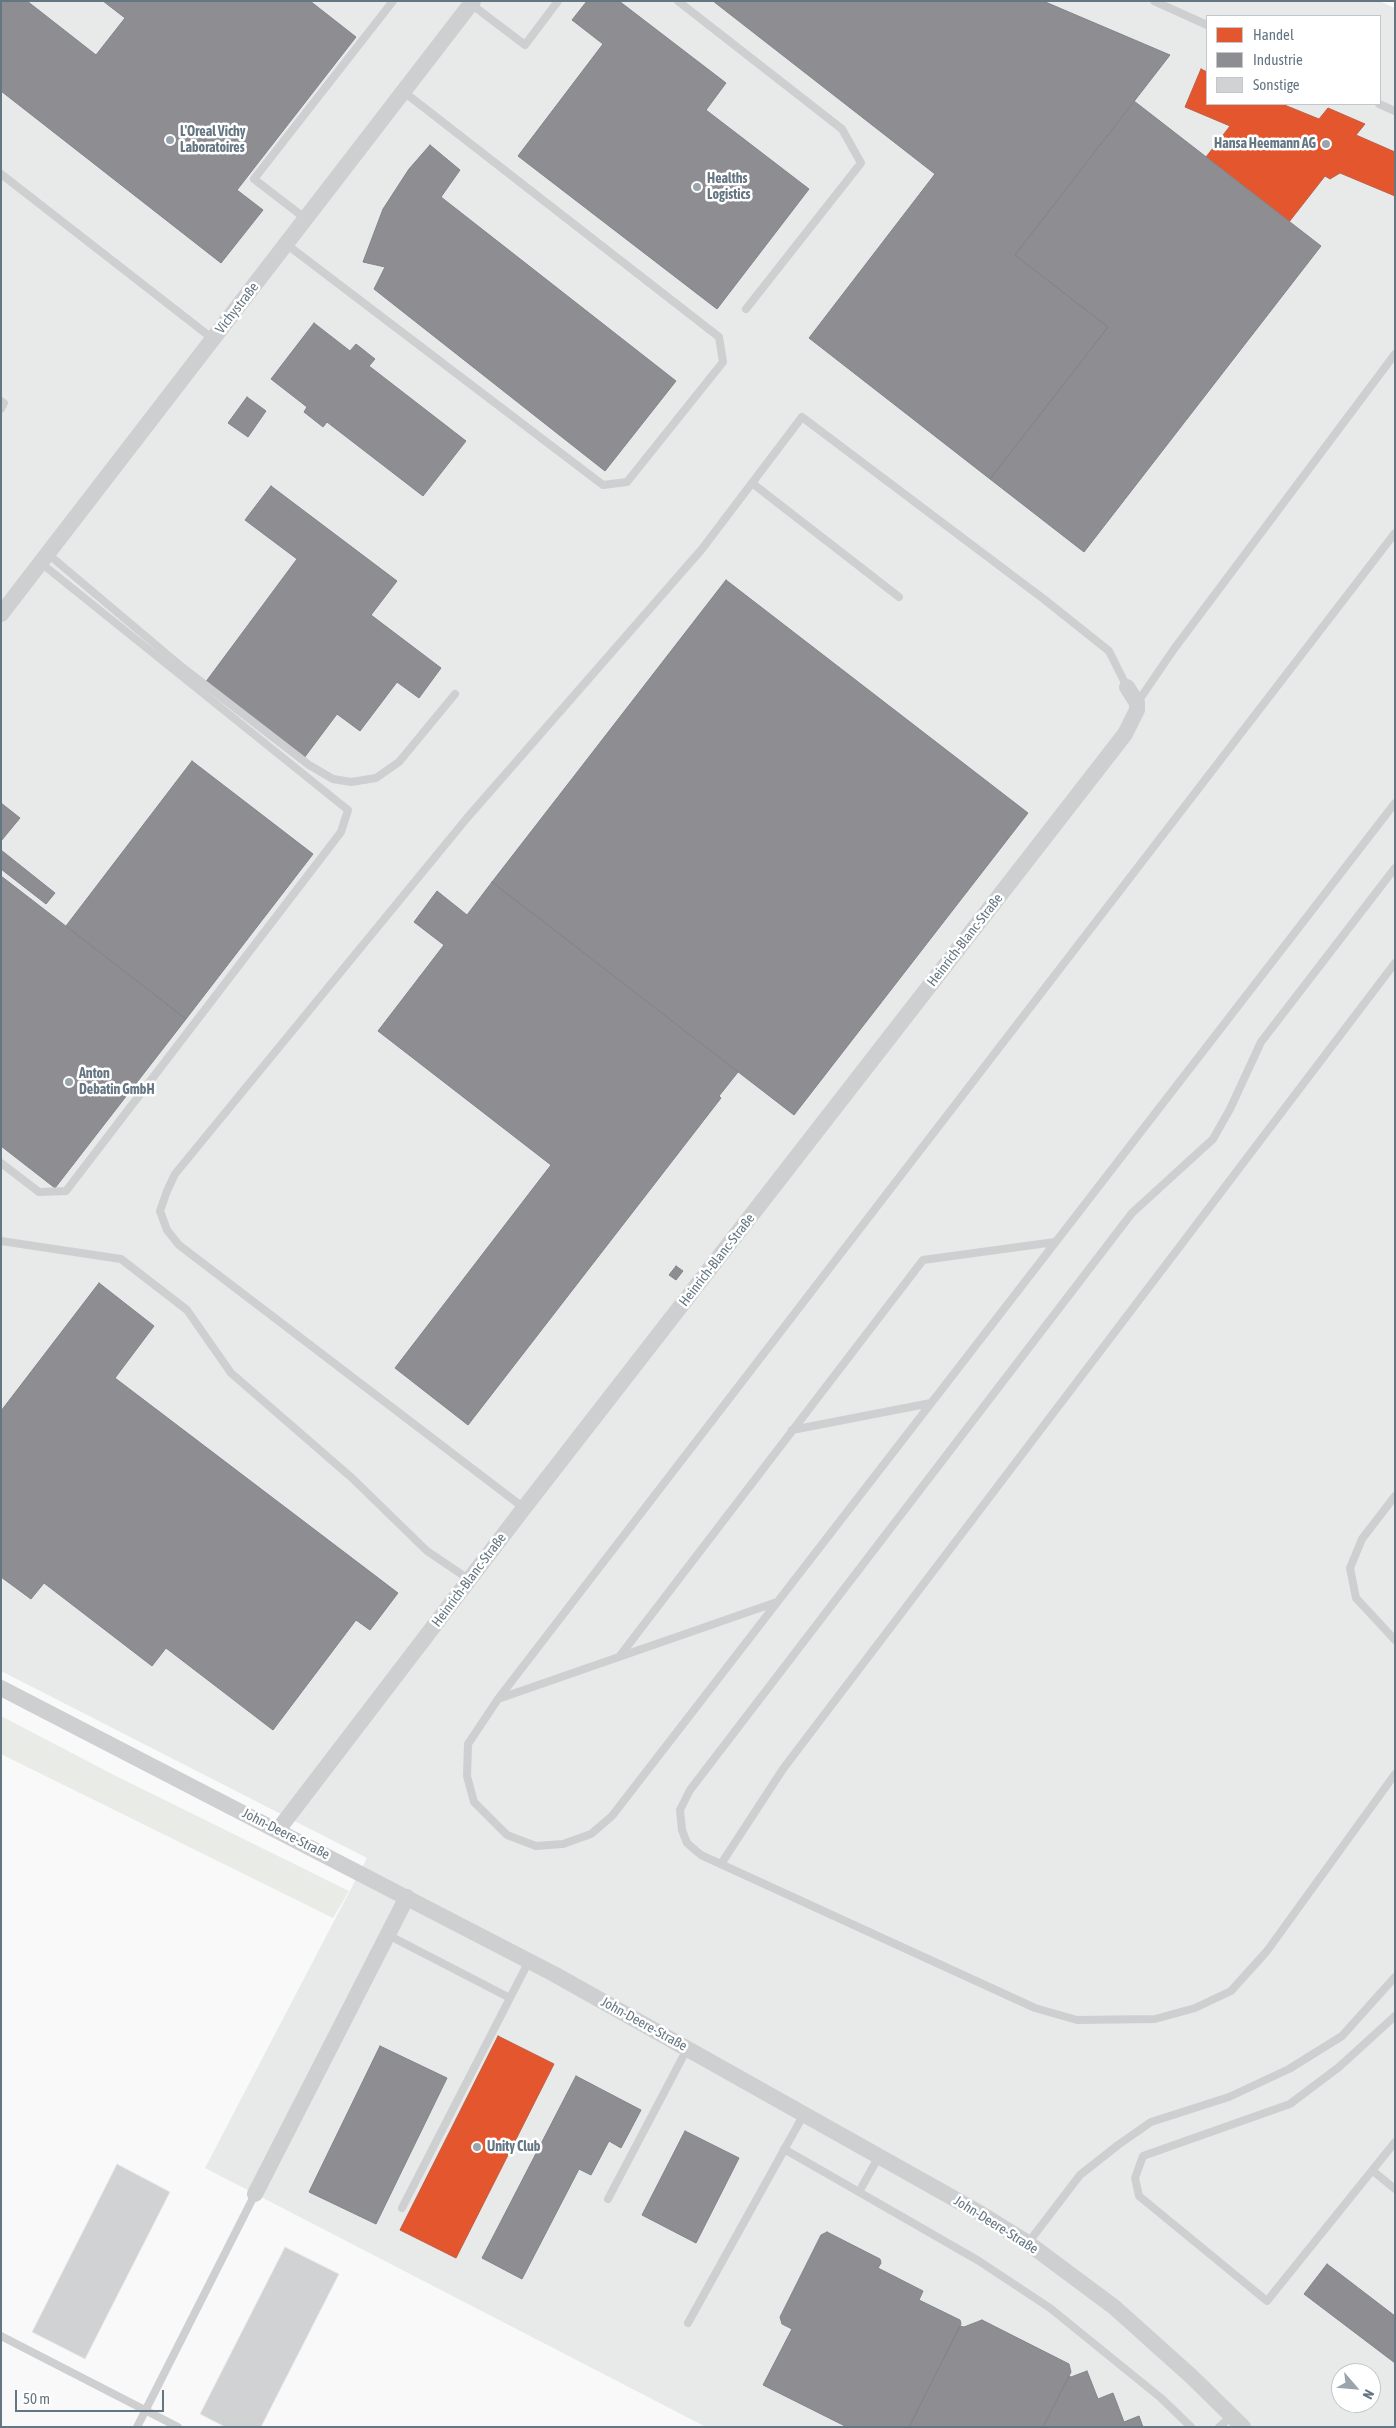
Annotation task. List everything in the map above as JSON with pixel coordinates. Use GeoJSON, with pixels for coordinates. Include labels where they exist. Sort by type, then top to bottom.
{"type":"FeatureCollection","features":[{"type":"Feature","properties":{"kind":"street","name":"Vichystraße"},"geometry":{"type":"LineString","coordinates":[[1,614],[472,3]]}},
{"type":"Feature","properties":{"kind":"street"},"geometry":{"type":"LineString","coordinates":[[1127,686],[1136,703]]}},
{"type":"Feature","properties":{"kind":"street","name":"Heinrich-Blanc-Straße"},"geometry":{"type":"LineString","coordinates":[[278,1830],[524,1508],[1125,734],[1138,710],[1136,703]]}},
{"type":"Feature","properties":{"kind":"street","name":"John-Deere-Straße"},"geometry":{"type":"LineString","coordinates":[[1,1688],[529,1961],[978,2212],[1028,2243],[1114,2307],[1237,2421]]}},
{"type":"Feature","properties":{"kind":"street"},"geometry":{"type":"LineString","coordinates":[[255,2194],[408,1897]]}},
{"type":"Feature","properties":{"kind":"lane"},"geometry":{"type":"LineString","coordinates":[[306,219],[254,179],[393,1]]}},
{"type":"Feature","properties":{"kind":"lane"},"geometry":{"type":"LineString","coordinates":[[472,3],[525,45],[558,1]]}},
{"type":"Feature","properties":{"kind":"lane"},"geometry":{"type":"LineString","coordinates":[[678,1],[842,129],[861,163],[746,309]]}},
{"type":"Feature","properties":{"kind":"lane"},"geometry":{"type":"LineString","coordinates":[[1154,1],[1206,25]]}},
{"type":"Feature","properties":{"kind":"lane"},"geometry":{"type":"LineString","coordinates":[[286,244],[602,485],[627,482],[723,362],[719,337],[404,92]]}},
{"type":"Feature","properties":{"kind":"lane"},"geometry":{"type":"LineString","coordinates":[[1381,105],[1395,111]]}},
{"type":"Feature","properties":{"kind":"lane"},"geometry":{"type":"LineString","coordinates":[[1,174],[213,339]]}},
{"type":"Feature","properties":{"kind":"lane"},"geometry":{"type":"LineString","coordinates":[[1136,703],[1174,649],[1395,354]]}},
{"type":"Feature","properties":{"kind":"lane"},"geometry":{"type":"LineString","coordinates":[[1,401],[4,403],[1,409]]}},
{"type":"Feature","properties":{"kind":"lane"},"geometry":{"type":"LineString","coordinates":[[524,1508],[179,1245],[167,1230],[160,1211],[175,1174],[467,818],[702,549],[802,417],[1045,600],[1109,651],[1127,686]]}},
{"type":"Feature","properties":{"kind":"lane"},"geometry":{"type":"LineString","coordinates":[[752,483],[899,597]]}},
{"type":"Feature","properties":{"kind":"lane"},"geometry":{"type":"LineString","coordinates":[[1395,533],[498,1699],[468,1744],[467,1776],[474,1802],[507,1835],[536,1846],[563,1844],[590,1834],[612,1816],[1395,803]]}},
{"type":"Feature","properties":{"kind":"lane"},"geometry":{"type":"LineString","coordinates":[[44,558],[309,765],[333,779],[351,782],[376,778],[399,762],[455,694]]}},
{"type":"Feature","properties":{"kind":"lane"},"geometry":{"type":"LineString","coordinates":[[1,1163],[39,1192],[66,1191],[341,832],[348,810],[44,558]]}},
{"type":"Feature","properties":{"kind":"lane"},"geometry":{"type":"LineString","coordinates":[[1395,868],[1261,1042],[1230,1109],[1213,1139],[1132,1213],[690,1790],[680,1810],[682,1830],[688,1843],[701,1855],[1034,2008],[1076,2020],[1155,2019],[1195,2008],[1231,1992],[1267,1951],[1395,1774]]}},
{"type":"Feature","properties":{"kind":"lane"},"geometry":{"type":"LineString","coordinates":[[721,1864],[782,1769],[1395,962]]}},
{"type":"Feature","properties":{"kind":"lane"},"geometry":{"type":"LineString","coordinates":[[1,1241],[121,1258],[187,1310],[231,1374],[352,1478],[428,1551],[470,1580]]}},
{"type":"Feature","properties":{"kind":"lane"},"geometry":{"type":"LineString","coordinates":[[619,1656],[923,1260],[1055,1242]]}},
{"type":"Feature","properties":{"kind":"lane"},"geometry":{"type":"LineString","coordinates":[[792,1430],[931,1403]]}},
{"type":"Feature","properties":{"kind":"lane"},"geometry":{"type":"LineString","coordinates":[[1395,1496],[1362,1540],[1350,1568],[1356,1598],[1395,1640]]}},
{"type":"Feature","properties":{"kind":"lane"},"geometry":{"type":"LineString","coordinates":[[498,1699],[778,1602]]}},
{"type":"Feature","properties":{"kind":"lane"},"geometry":{"type":"LineString","coordinates":[[388,1935],[510,1998]]}},
{"type":"Feature","properties":{"kind":"lane"},"geometry":{"type":"LineString","coordinates":[[402,2208],[529,1961]]}},
{"type":"Feature","properties":{"kind":"lane"},"geometry":{"type":"LineString","coordinates":[[1028,2243],[1080,2175],[1118,2144],[1151,2122],[1229,2097],[1289,2069],[1342,2036],[1395,1977]]}},
{"type":"Feature","properties":{"kind":"lane"},"geometry":{"type":"LineString","coordinates":[[1395,2016],[1339,2067],[1290,2104],[1143,2156],[1135,2178],[1139,2196],[1267,2301],[1395,2142]]}},
{"type":"Feature","properties":{"kind":"lane"},"geometry":{"type":"LineString","coordinates":[[608,2199],[687,2048]]}},
{"type":"Feature","properties":{"kind":"lane"},"geometry":{"type":"LineString","coordinates":[[688,2323],[804,2114]]}},
{"type":"Feature","properties":{"kind":"lane"},"geometry":{"type":"LineString","coordinates":[[784,2149],[978,2262],[1050,2308],[1161,2398],[1191,2427]]}},
{"type":"Feature","properties":{"kind":"lane"},"geometry":{"type":"LineString","coordinates":[[859,2192],[879,2156]]}},
{"type":"Feature","properties":{"kind":"lane"},"geometry":{"type":"LineString","coordinates":[[1373,2171],[1395,2189]]}},
{"type":"Feature","properties":{"kind":"lane"},"geometry":{"type":"LineString","coordinates":[[137,2427],[255,2194]]}},
{"type":"Feature","properties":{"kind":"lane"},"geometry":{"type":"LineString","coordinates":[[1,2336],[178,2427]]}},
{"type":"Feature","properties":{"kind":"lane"},"geometry":{"type":"LineString","coordinates":[[1219,2427],[1237,2421]]}},
{"type":"Feature","properties":{"kind":"shaded area"},"geometry":{"type":"Polygon","coordinates":[[[1,1],[1379,1],[1395,8],[1395,2427],[706,2427],[205,2168],[367,1858],[1,1671],[1,1]]]}},
{"type":"Feature","properties":{"kind":"shaded area"},"geometry":{"type":"Polygon","coordinates":[[[1,1716],[114,1775],[349,1891],[333,1918],[1,1754],[1,1716]]]}},
{"type":"Feature","properties":{"kind":"building: Handel"},"geometry":{"type":"Polygon","coordinates":[[[1201,69],[1206,72],[1206,105],[1284,105],[1319,119],[1328,108],[1365,124],[1356,135],[1395,152],[1395,196],[1340,173],[1330,179],[1325,176],[1289,222],[1206,157],[1230,126],[1185,107],[1201,69]]]}},
{"type":"Feature","properties":{"kind":"building: Handel","name":"Unity Club"},"geometry":{"type":"Polygon","coordinates":[[[498,2036],[554,2064],[456,2258],[400,2230],[498,2036]]]}},
{"type":"Feature","properties":{"kind":"building: Industrie","name":"L'Oreal Vichy Laboratoires"},"geometry":{"type":"Polygon","coordinates":[[[1,1],[27,1],[96,55],[125,18],[103,1],[310,1],[356,37],[237,190],[263,210],[221,263],[1,91],[1,1]]]}},
{"type":"Feature","properties":{"kind":"building: Industrie"},"geometry":{"type":"Polygon","coordinates":[[[587,1],[619,1],[726,83],[706,110],[809,189],[717,309],[518,156],[603,44],[572,20],[587,1]]]}},
{"type":"Feature","properties":{"kind":"building: Industrie"},"geometry":{"type":"Polygon","coordinates":[[[713,1],[1043,1],[1170,55],[1015,255],[1108,327],[990,479],[809,338],[935,174],[713,1]]]}},
{"type":"Feature","properties":{"kind":"building: Industrie"},"geometry":{"type":"Polygon","coordinates":[[[1134,101],[1321,246],[1084,552],[990,479],[1108,327],[1015,255],[1134,101]]]}},
{"type":"Feature","properties":{"kind":"building: Industrie"},"geometry":{"type":"Polygon","coordinates":[[[430,145],[460,170],[441,197],[676,381],[605,471],[374,289],[385,267],[363,262],[383,209],[409,169],[430,145]]]}},
{"type":"Feature","properties":{"kind":"building: Industrie"},"geometry":{"type":"Polygon","coordinates":[[[314,323],[350,351],[356,344],[375,359],[369,366],[466,441],[423,496],[327,422],[323,427],[304,412],[307,407],[271,379],[314,323]]]}},
{"type":"Feature","properties":{"kind":"building: Industrie"},"geometry":{"type":"Polygon","coordinates":[[[247,397],[266,411],[248,437],[228,423],[247,397]]]}},
{"type":"Feature","properties":{"kind":"building: Industrie"},"geometry":{"type":"Polygon","coordinates":[[[271,486],[397,581],[371,615],[441,668],[419,698],[397,682],[360,731],[337,714],[304,758],[205,683],[297,559],[245,520],[271,486]]]}},
{"type":"Feature","properties":{"kind":"building: Industrie"},"geometry":{"type":"Polygon","coordinates":[[[726,580],[1028,813],[794,1115],[492,882],[726,580]]]}},
{"type":"Feature","properties":{"kind":"building: Industrie"},"geometry":{"type":"Polygon","coordinates":[[[192,761],[313,854],[186,1019],[66,926],[192,761]]]}},
{"type":"Feature","properties":{"kind":"building: Industrie"},"geometry":{"type":"Polygon","coordinates":[[[1,803],[20,818],[1,841],[1,803]]]}},
{"type":"Feature","properties":{"kind":"building: Industrie"},"geometry":{"type":"Polygon","coordinates":[[[1,850],[55,893],[46,904],[1,869],[1,850]]]}},
{"type":"Feature","properties":{"kind":"building: Industrie","name":"Anton Debatin GmbH"},"geometry":{"type":"Polygon","coordinates":[[[1,876],[186,1019],[55,1188],[1,1146],[1,876]]]}},
{"type":"Feature","properties":{"kind":"building: Industrie"},"geometry":{"type":"Polygon","coordinates":[[[492,882],[738,1072],[719,1096],[721,1098],[468,1425],[395,1368],[551,1165],[378,1031],[444,945],[414,922],[437,891],[467,915],[492,882]]]}},
{"type":"Feature","properties":{"kind":"building: Industrie"},"geometry":{"type":"Polygon","coordinates":[[[676,1266],[683,1271],[676,1280],[669,1275],[676,1266]]]}},
{"type":"Feature","properties":{"kind":"building: Industrie"},"geometry":{"type":"Polygon","coordinates":[[[99,1283],[154,1326],[115,1378],[398,1593],[370,1630],[356,1620],[273,1730],[166,1648],[152,1666],[44,1583],[31,1599],[1,1577],[1,1411],[99,1283]]]}},
{"type":"Feature","properties":{"kind":"building: Industrie"},"geometry":{"type":"Polygon","coordinates":[[[380,2046],[447,2078],[376,2224],[309,2192],[380,2046]]]}},
{"type":"Feature","properties":{"kind":"building: Industrie"},"geometry":{"type":"Polygon","coordinates":[[[576,2076],[641,2110],[621,2148],[609,2141],[591,2175],[579,2169],[522,2279],[482,2258],[576,2076]]]}},
{"type":"Feature","properties":{"kind":"building: Industrie"},"geometry":{"type":"Polygon","coordinates":[[[685,2131],[739,2158],[696,2243],[642,2215],[685,2131]]]}},
{"type":"Feature","properties":{"kind":"building: Industrie"},"geometry":{"type":"Polygon","coordinates":[[[827,2232],[880,2259],[881,2263],[878,2268],[923,2291],[919,2300],[960,2320],[961,2324],[909,2427],[847,2427],[763,2385],[792,2329],[782,2324],[780,2317],[821,2235],[827,2232]]]}},
{"type":"Feature","properties":{"kind":"building: Industrie"},"geometry":{"type":"Polygon","coordinates":[[[1327,2264],[1395,2316],[1395,2363],[1304,2294],[1327,2264]]]}},
{"type":"Feature","properties":{"kind":"building: Industrie"},"geometry":{"type":"Polygon","coordinates":[[[982,2320],[1069,2364],[1071,2372],[1043,2427],[909,2427],[960,2326],[964,2327],[982,2320]]]}},
{"type":"Feature","properties":{"kind":"building: Industrie"},"geometry":{"type":"Polygon","coordinates":[[[1087,2371],[1098,2399],[1113,2393],[1124,2422],[1139,2416],[1143,2427],[1043,2427],[1069,2376],[1087,2371]]]}},
{"type":"Feature","properties":{"kind":"building: Sonstige"},"geometry":{"type":"Polygon","coordinates":[[[117,2164],[170,2192],[85,2359],[32,2332],[117,2164]]]}},
{"type":"Feature","properties":{"kind":"building: Sonstige"},"geometry":{"type":"Polygon","coordinates":[[[285,2247],[339,2274],[261,2427],[225,2427],[200,2414],[285,2247]]]}},
{"type":"Feature","properties":{"kind":"place","name":"L'Oreal Vichy Laboratoires"},"geometry":{"type":"Point","coordinates":[170,140]}},
{"type":"Feature","properties":{"kind":"place","name":"Hansa Heemann AG"},"geometry":{"type":"Point","coordinates":[1326,144]}},
{"type":"Feature","properties":{"kind":"place","name":"Healths Logistics"},"geometry":{"type":"Point","coordinates":[697,187]}},
{"type":"Feature","properties":{"kind":"place","name":"Anton Debatin GmbH"},"geometry":{"type":"Point","coordinates":[69,1082]}},
{"type":"Feature","properties":{"kind":"place","name":"Unity Club"},"geometry":{"type":"Point","coordinates":[477,2147]}}]}
